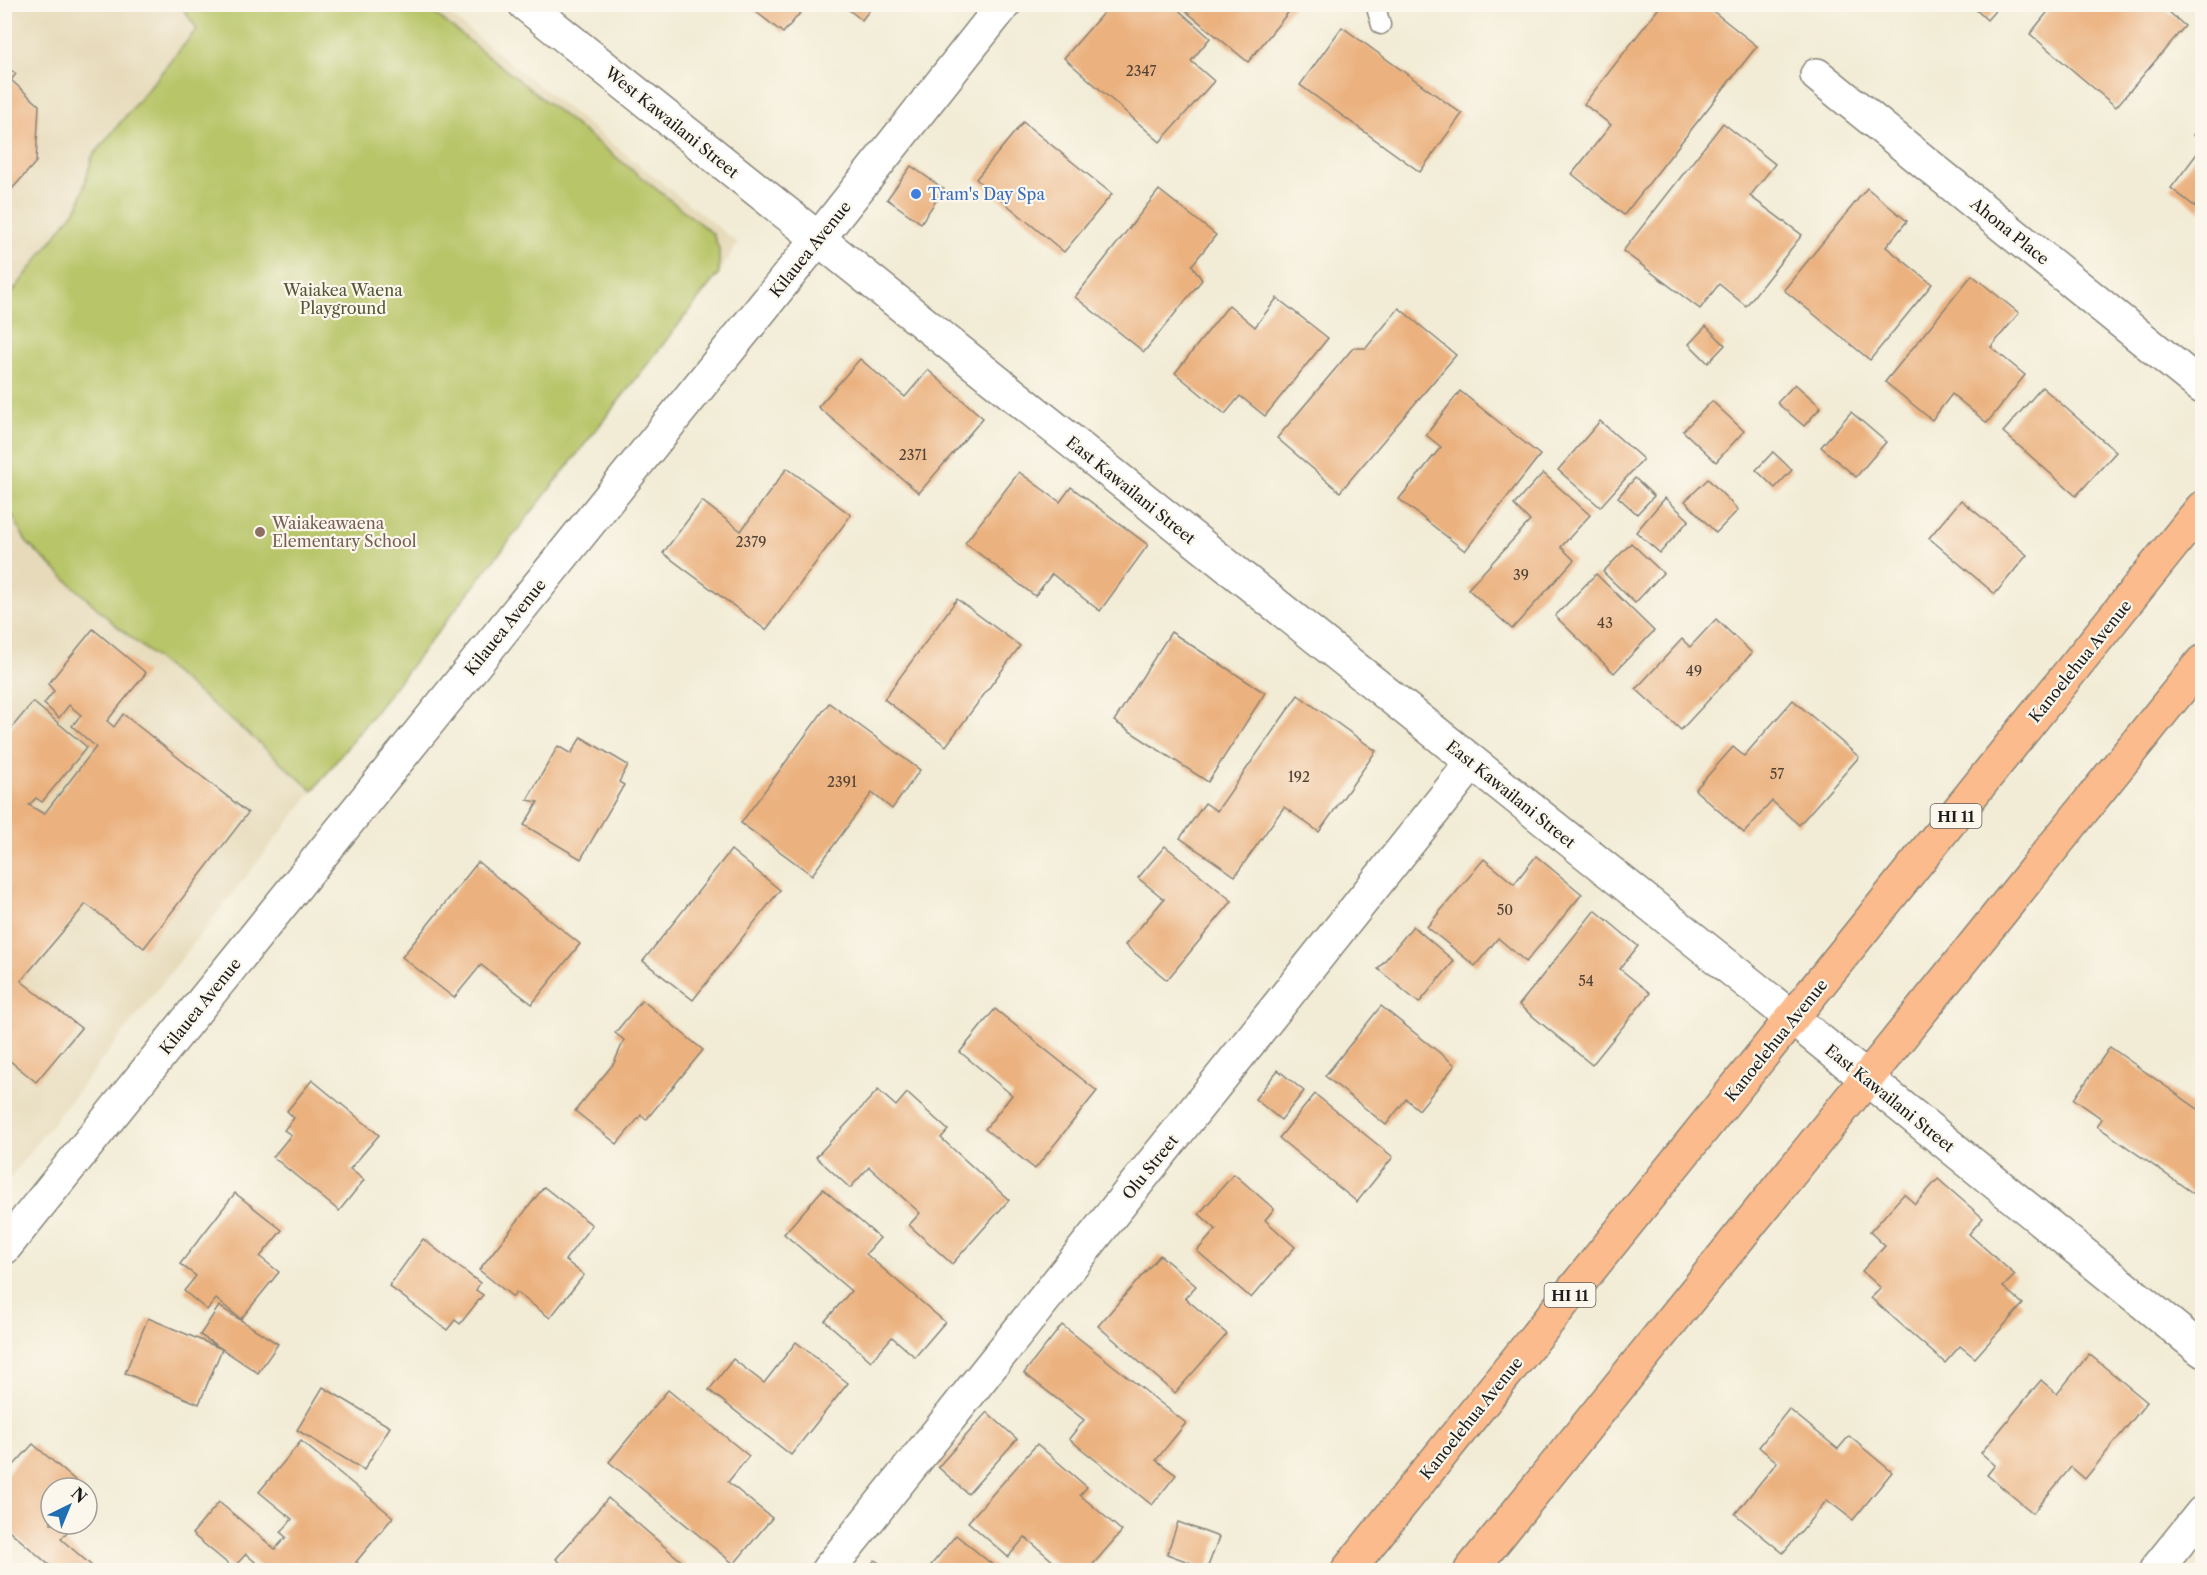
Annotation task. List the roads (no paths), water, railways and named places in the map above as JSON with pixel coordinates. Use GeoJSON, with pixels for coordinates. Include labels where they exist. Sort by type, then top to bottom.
{"type":"FeatureCollection","features":[{"type":"Feature","properties":{"kind":"highway","name":"Kanoelehua Avenue"},"geometry":{"type":"LineString","coordinates":[[1348,1570],[2202,508]]}},
{"type":"Feature","properties":{"kind":"highway"},"geometry":{"type":"LineString","coordinates":[[1471,1570],[2202,662]]}},
{"type":"Feature","properties":{"kind":"street","name":"West Kawailani Street"},"geometry":{"type":"LineString","coordinates":[[525,4],[818,239]]}},
{"type":"Feature","properties":{"kind":"street","name":"Kilauea Avenue"},"geometry":{"type":"LineString","coordinates":[[4,1248],[818,239],[1004,4]]}},
{"type":"Feature","properties":{"kind":"street","name":"Ahona Place"},"geometry":{"type":"LineString","coordinates":[[1817,75],[2202,387]]}},
{"type":"Feature","properties":{"kind":"street","name":"East Kawailani Street"},"geometry":{"type":"LineString","coordinates":[[818,239],[2202,1350]]}},
{"type":"Feature","properties":{"kind":"street","name":"Olu Street"},"geometry":{"type":"LineString","coordinates":[[828,1570],[1472,763]]}},
{"type":"Feature","properties":{"kind":"street"},"geometry":{"type":"LineString","coordinates":[[2156,1570],[2202,1513]]}},
{"type":"Feature","properties":{"kind":"lane"},"geometry":{"type":"LineString","coordinates":[[1375,4],[1381,25]]}},
{"type":"Feature","properties":{"kind":"place","name":"Tram's Day Spa"},"geometry":{"type":"Point","coordinates":[916,194]}},
{"type":"Feature","properties":{"kind":"place","name":"Waiakeawaena Elementary School"},"geometry":{"type":"Point","coordinates":[260,532]}},
{"type":"Feature","properties":{"kind":"park label","name":"Waiakea Waena Playground"},"geometry":{"type":"Point","coordinates":[343,299]}}]}
